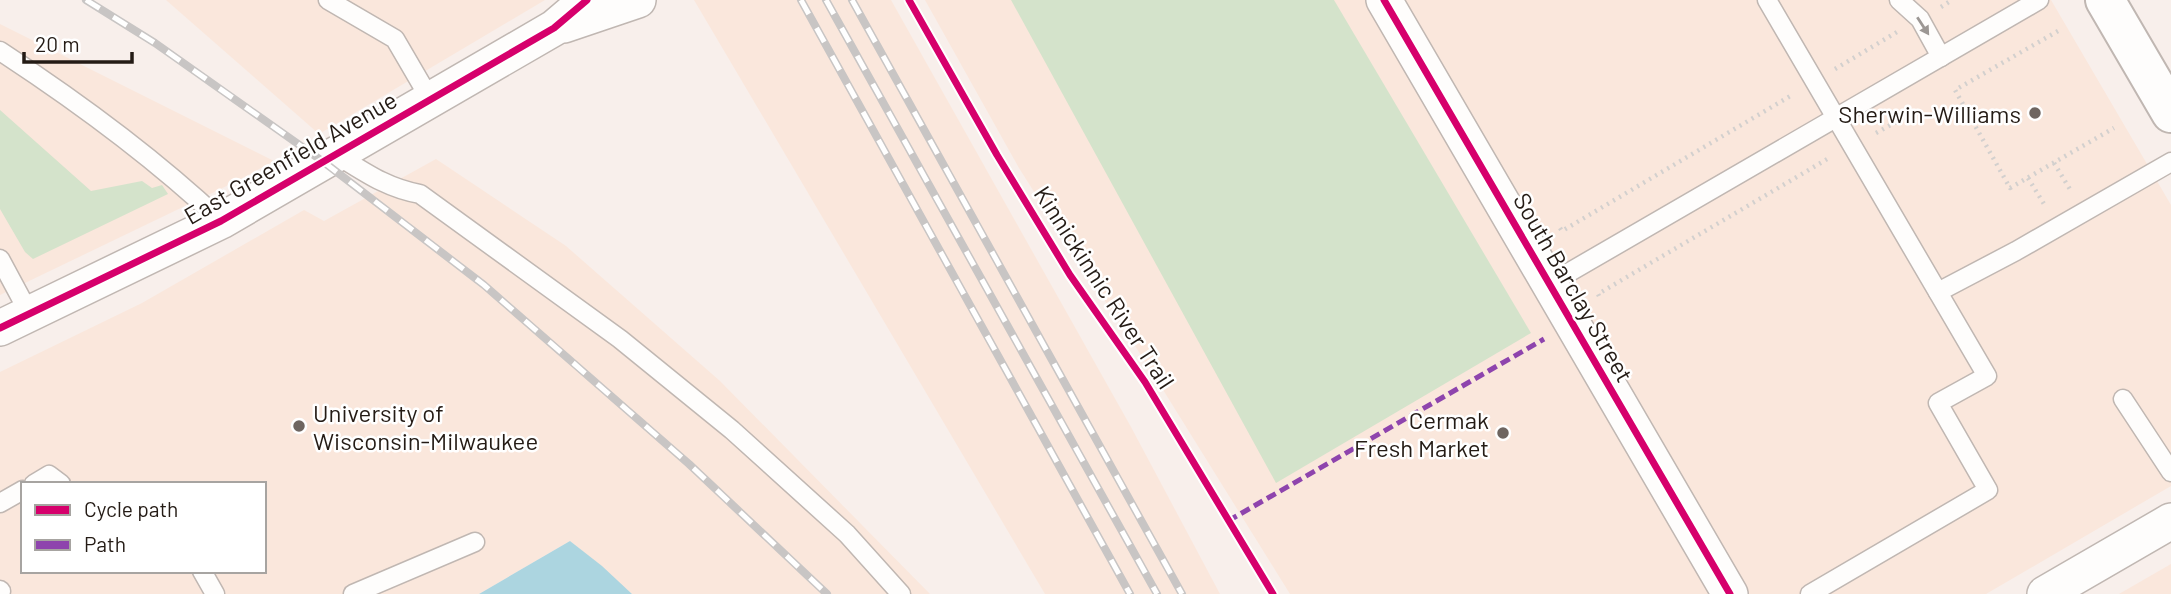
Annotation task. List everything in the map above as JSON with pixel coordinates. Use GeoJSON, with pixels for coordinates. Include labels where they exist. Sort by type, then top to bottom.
{"type":"FeatureCollection","features":[{"type":"Feature","properties":{"kind":"main road"},"geometry":{"type":"LineString","coordinates":[[2105,0],[2171,113]]}},
{"type":"Feature","properties":{"kind":"street","name":"East Greenfield Avenue"},"geometry":{"type":"LineString","coordinates":[[15,320],[221,221],[554,28],[587,0]]}},
{"type":"Feature","properties":{"kind":"street","name":"East Greenfield Avenue"},"geometry":{"type":"LineString","coordinates":[[554,28],[638,0]]}},
{"type":"Feature","properties":{"kind":"street","name":"South Barclay Street"},"geometry":{"type":"LineString","coordinates":[[1384,0],[1730,594]]}},
{"type":"Feature","properties":{"kind":"street"},"geometry":{"type":"LineString","coordinates":[[2045,594],[2171,521]]}},
{"type":"Feature","properties":{"kind":"lane"},"geometry":{"type":"LineString","coordinates":[[328,0],[395,39],[430,99]]}},
{"type":"Feature","properties":{"kind":"lane"},"geometry":{"type":"LineString","coordinates":[[1767,0],[1987,376],[1938,404],[1988,490],[1810,594]]}},
{"type":"Feature","properties":{"kind":"lane"},"geometry":{"type":"LineString","coordinates":[[1899,0],[1920,19],[1941,57]]}},
{"type":"Feature","properties":{"kind":"lane"},"geometry":{"type":"LineString","coordinates":[[1549,284],[2039,0]]}},
{"type":"Feature","properties":{"kind":"lane"},"geometry":{"type":"LineString","coordinates":[[0,51],[68,96],[187,189],[221,221]]}},
{"type":"Feature","properties":{"kind":"lane"},"geometry":{"type":"LineString","coordinates":[[337,155],[381,183],[420,194],[620,339],[732,430],[847,534],[901,594]]}},
{"type":"Feature","properties":{"kind":"lane"},"geometry":{"type":"LineString","coordinates":[[1937,292],[2016,251],[2171,162]]}},
{"type":"Feature","properties":{"kind":"lane"},"geometry":{"type":"LineString","coordinates":[[0,260],[15,320]]}},
{"type":"Feature","properties":{"kind":"lane"},"geometry":{"type":"LineString","coordinates":[[2123,398],[2171,472]]}},
{"type":"Feature","properties":{"kind":"lane"},"geometry":{"type":"LineString","coordinates":[[37,482],[49,475],[58,482]]}},
{"type":"Feature","properties":{"kind":"lane"},"geometry":{"type":"LineString","coordinates":[[0,503],[21,491]]}},
{"type":"Feature","properties":{"kind":"lane"},"geometry":{"type":"LineString","coordinates":[[353,594],[475,542]]}},
{"type":"Feature","properties":{"kind":"lane"},"geometry":{"type":"LineString","coordinates":[[203,573],[215,594]]}},
{"type":"Feature","properties":{"kind":"path"},"geometry":{"type":"LineString","coordinates":[[2058,31],[1955,90],[2010,188],[2114,128]]}},
{"type":"Feature","properties":{"kind":"path"},"geometry":{"type":"LineString","coordinates":[[1562,232],[1796,92]]}},
{"type":"Feature","properties":{"kind":"path"},"geometry":{"type":"LineString","coordinates":[[1872,136],[1909,115]]}},
{"type":"Feature","properties":{"kind":"path"},"geometry":{"type":"LineString","coordinates":[[1598,294],[1833,156]]}},
{"type":"Feature","properties":{"kind":"shaded area"},"geometry":{"type":"Polygon","coordinates":[[[166,0],[545,0],[319,134],[166,0]]]}},
{"type":"Feature","properties":{"kind":"shaded area"},"geometry":{"type":"Polygon","coordinates":[[[694,0],[891,0],[1131,427],[1220,594],[1045,594],[694,0]]]}},
{"type":"Feature","properties":{"kind":"shaded area"},"geometry":{"type":"Polygon","coordinates":[[[925,0],[2051,0],[2171,205],[2171,486],[1986,594],[1290,594],[1147,364],[1019,168],[925,0]]]}},
{"type":"Feature","properties":{"kind":"shaded area"},"geometry":{"type":"Polygon","coordinates":[[[0,24],[274,161],[0,295],[0,24]]]}},
{"type":"Feature","properties":{"kind":"shaded area","name":"University of Wisconsin-Milwaukee"},"geometry":{"type":"Polygon","coordinates":[[[436,159],[566,246],[720,381],[930,594],[632,594],[570,541],[479,594],[0,594],[0,372],[142,303],[304,210],[324,221],[436,159]]]}},
{"type":"Feature","properties":{"kind":"shaded area"},"geometry":{"type":"Polygon","coordinates":[[[2171,564],[2171,594],[2119,594],[2171,564]]]}},
{"type":"Feature","properties":{"kind":"green space"},"geometry":{"type":"Polygon","coordinates":[[[1011,0],[1334,0],[1531,333],[1276,483],[1011,0]]]}},
{"type":"Feature","properties":{"kind":"green space"},"geometry":{"type":"Polygon","coordinates":[[[0,110],[91,191],[142,181],[152,188],[162,185],[168,194],[33,259],[25,252],[0,209],[0,110]]]}},
{"type":"Feature","properties":{"kind":"water"},"geometry":{"type":"Polygon","coordinates":[[[570,541],[632,594],[479,594],[570,541]]]}},
{"type":"Feature","properties":{"kind":"railway"},"geometry":{"type":"LineString","coordinates":[[86,0],[155,43],[325,163],[484,285],[689,464],[827,594]]}},
{"type":"Feature","properties":{"kind":"railway"},"geometry":{"type":"LineString","coordinates":[[801,0],[1130,594]]}},
{"type":"Feature","properties":{"kind":"railway"},"geometry":{"type":"LineString","coordinates":[[826,0],[1157,594]]}},
{"type":"Feature","properties":{"kind":"railway"},"geometry":{"type":"LineString","coordinates":[[852,0],[1182,594]]}},
{"type":"Feature","properties":{"kind":"marked path"},"geometry":{"type":"LineString","coordinates":[[1228,521],[1544,339]]}},
{"type":"Feature","properties":{"kind":"cycle path"},"geometry":{"type":"LineString","coordinates":[[0,328],[221,221],[554,28],[587,0]]}},
{"type":"Feature","properties":{"kind":"cycle path","name":"Kinnickinnic River Trail"},"geometry":{"type":"LineString","coordinates":[[909,0],[997,155],[1070,275],[1145,382],[1273,594]]}},
{"type":"Feature","properties":{"kind":"cycle path"},"geometry":{"type":"LineString","coordinates":[[1384,0],[1730,594]]}},
{"type":"Feature","properties":{"kind":"place","name":"Sherwin-Williams"},"geometry":{"type":"Point","coordinates":[2035,113]}},
{"type":"Feature","properties":{"kind":"place","name":"University of Wisconsin-Milwaukee"},"geometry":{"type":"Point","coordinates":[299,426]}},
{"type":"Feature","properties":{"kind":"place","name":"Cermak Fresh Market"},"geometry":{"type":"Point","coordinates":[1503,433]}}]}
